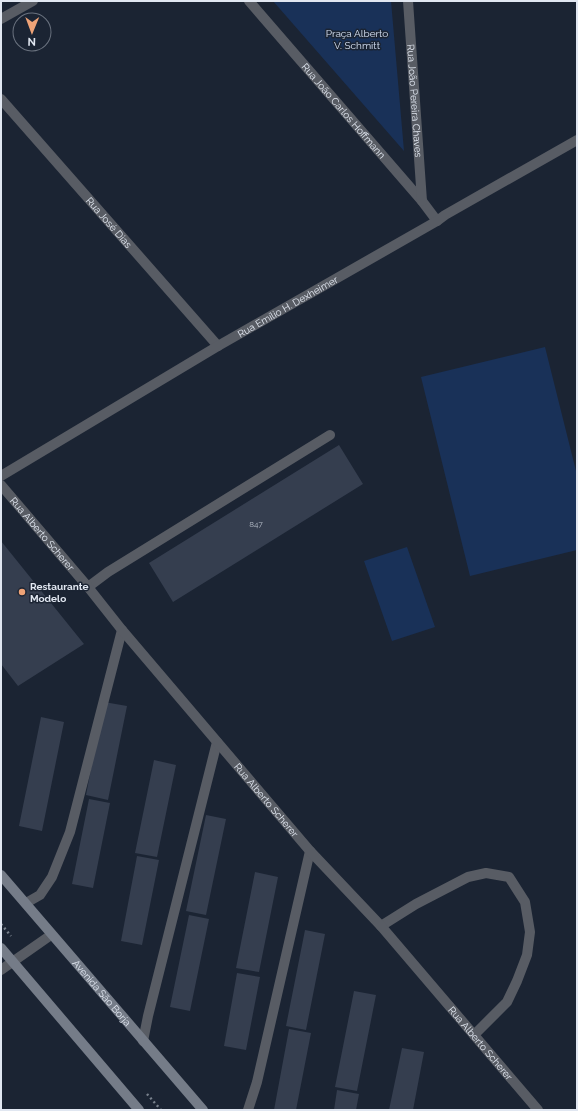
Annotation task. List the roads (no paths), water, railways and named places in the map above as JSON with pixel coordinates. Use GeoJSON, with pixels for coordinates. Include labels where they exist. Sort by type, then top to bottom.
{"type":"FeatureCollection","features":[{"type":"Feature","properties":{"kind":"main road","name":"Avenida São Borja"},"geometry":{"type":"LineString","coordinates":[[1,875],[203,1110]]}},
{"type":"Feature","properties":{"kind":"main road"},"geometry":{"type":"LineString","coordinates":[[1,948],[138,1110]]}},
{"type":"Feature","properties":{"kind":"street","name":"Rua João Carlos Hoffmann"},"geometry":{"type":"LineString","coordinates":[[249,1],[422,201],[437,221]]}},
{"type":"Feature","properties":{"kind":"street","name":"Rua João Pereira Chaves"},"geometry":{"type":"LineString","coordinates":[[408,1],[422,201]]}},
{"type":"Feature","properties":{"kind":"street"},"geometry":{"type":"LineString","coordinates":[[1,19],[30,2]]}},
{"type":"Feature","properties":{"kind":"street","name":"Rua José Dias"},"geometry":{"type":"LineString","coordinates":[[1,99],[218,346]]}},
{"type":"Feature","properties":{"kind":"street","name":"Rua Emílio H. Dexheimer"},"geometry":{"type":"LineString","coordinates":[[1,476],[218,346],[577,140]]}},
{"type":"Feature","properties":{"kind":"street"},"geometry":{"type":"LineString","coordinates":[[88,586],[108,572],[330,435]]}},
{"type":"Feature","properties":{"kind":"street","name":"Rua Alberto Scherer"},"geometry":{"type":"LineString","coordinates":[[1,485],[88,586],[122,630],[310,851],[382,926],[538,1110]]}},
{"type":"Feature","properties":{"kind":"street"},"geometry":{"type":"LineString","coordinates":[[26,903],[40,895],[52,877],[70,832],[122,630]]}},
{"type":"Feature","properties":{"kind":"street"},"geometry":{"type":"LineString","coordinates":[[143,1041],[217,742]]}},
{"type":"Feature","properties":{"kind":"street"},"geometry":{"type":"LineString","coordinates":[[248,1110],[257,1082],[310,851]]}},
{"type":"Feature","properties":{"kind":"street"},"geometry":{"type":"LineString","coordinates":[[382,926],[416,904],[468,877],[486,873],[509,877],[526,902],[530,932],[528,955],[518,981],[507,1002],[474,1035]]}},
{"type":"Feature","properties":{"kind":"street"},"geometry":{"type":"LineString","coordinates":[[1,970],[51,935]]}},
{"type":"Feature","properties":{"kind":"place","name":"Restaurante Modelo"},"geometry":{"type":"Point","coordinates":[22,592]}},
{"type":"Feature","properties":{"kind":"park label","name":"Praça Alberto V. Schmitt"},"geometry":{"type":"Point","coordinates":[357,38]}}]}
